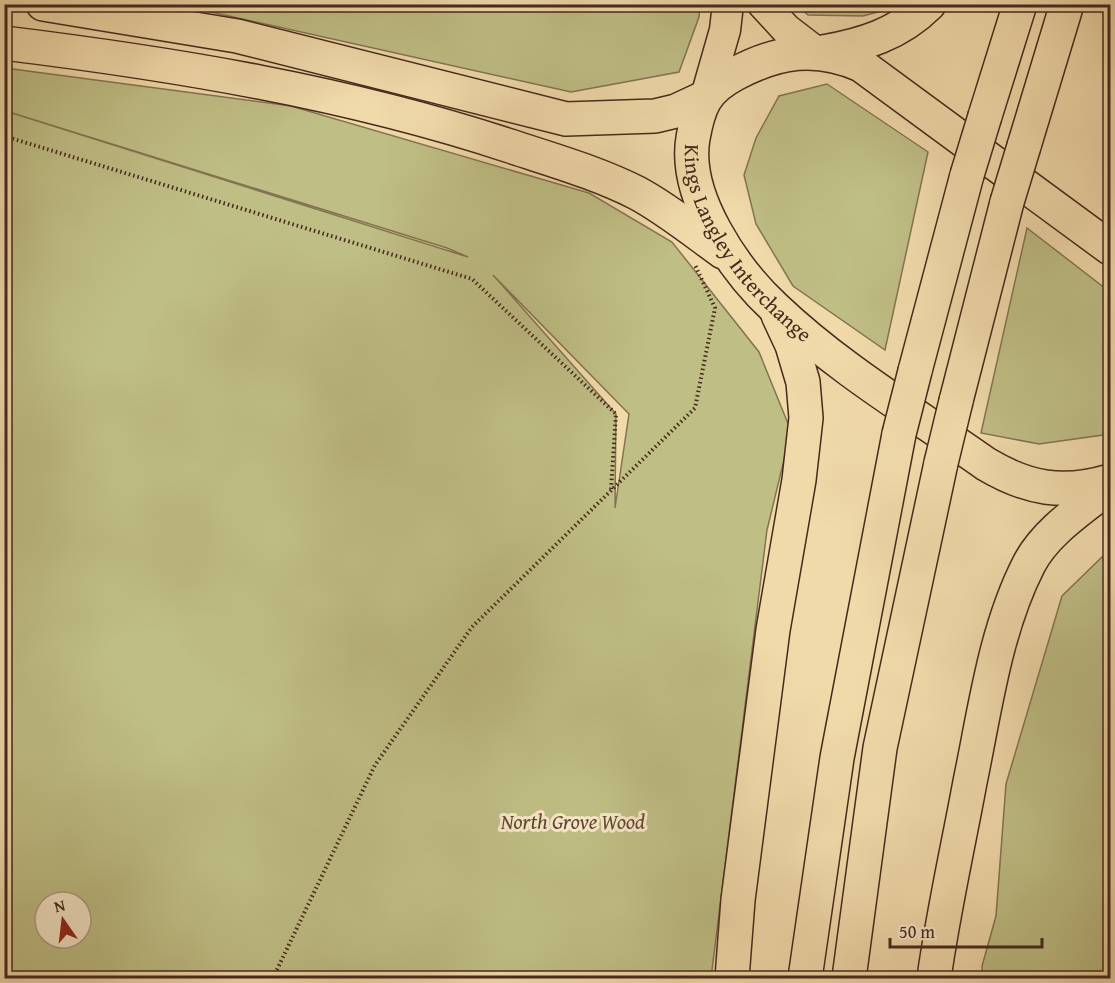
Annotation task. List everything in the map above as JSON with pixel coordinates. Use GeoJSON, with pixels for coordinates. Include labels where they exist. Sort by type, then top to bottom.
{"type":"FeatureCollection","features":[{"type":"Feature","properties":{"kind":"highway"},"geometry":{"type":"LineString","coordinates":[[43,4],[237,36],[567,119],[655,116],[676,111],[705,96],[729,77],[756,63],[782,55],[851,48],[892,33],[915,18],[929,4]]}},
{"type":"Feature","properties":{"kind":"highway"},"geometry":{"type":"LineString","coordinates":[[805,978],[837,758],[899,434],[967,175],[1020,4]]}},
{"type":"Feature","properties":{"kind":"highway"},"geometry":{"type":"LineString","coordinates":[[849,978],[880,748],[941,463],[1007,202],[1067,4]]}},
{"type":"Feature","properties":{"kind":"highway"},"geometry":{"type":"LineString","coordinates":[[4,43],[105,55],[218,74],[357,102],[465,131],[562,163],[637,193],[735,260]]}},
{"type":"Feature","properties":{"kind":"highway"},"geometry":{"type":"LineString","coordinates":[[820,52],[861,65],[1110,248]]}},
{"type":"Feature","properties":{"kind":"highway","name":"Kings Langley Interchange"},"geometry":{"type":"LineString","coordinates":[[705,96],[692,149],[694,175],[704,207],[735,260],[774,307],[831,355],[1012,480],[1047,489],[1076,489],[1110,481]]}},
{"type":"Feature","properties":{"kind":"highway"},"geometry":{"type":"LineString","coordinates":[[732,978],[738,900],[770,654],[799,480],[806,418],[803,382],[795,354],[774,307]]}},
{"type":"Feature","properties":{"kind":"highway"},"geometry":{"type":"LineString","coordinates":[[934,978],[980,731],[1004,627],[1029,563],[1043,544],[1110,486]]}},
{"type":"Feature","properties":{"kind":"main road"},"geometry":{"type":"LineString","coordinates":[[705,96],[725,30],[728,4]]}},
{"type":"Feature","properties":{"kind":"main road"},"geometry":{"type":"LineString","coordinates":[[763,4],[786,29],[820,52]]}},
{"type":"Feature","properties":{"kind":"path"},"geometry":{"type":"LineString","coordinates":[[4,136],[472,279],[616,414],[611,490]]}},
{"type":"Feature","properties":{"kind":"path"},"geometry":{"type":"LineString","coordinates":[[273,978],[375,765],[472,627],[695,408],[714,308]]}},
{"type":"Feature","properties":{"kind":"green space"},"geometry":{"type":"Polygon","coordinates":[[[180,5],[700,5],[699,17],[679,72],[571,92],[180,5]]]}},
{"type":"Feature","properties":{"kind":"green space"},"geometry":{"type":"Polygon","coordinates":[[[797,5],[904,5],[863,16],[808,15],[797,5]]]}},
{"type":"Feature","properties":{"kind":"green space","name":"North Grove Wood"},"geometry":{"type":"Polygon","coordinates":[[[5,68],[291,106],[589,193],[672,242],[759,352],[791,431],[767,530],[711,978],[5,978],[5,68]],[[12,113],[468,257],[447,248],[12,113]],[[493,275],[616,414],[615,508],[629,414],[493,275]]]}},
{"type":"Feature","properties":{"kind":"green space"},"geometry":{"type":"Polygon","coordinates":[[[827,84],[928,152],[885,350],[793,286],[756,224],[744,175],[756,138],[779,96],[827,84]]]}},
{"type":"Feature","properties":{"kind":"green space"},"geometry":{"type":"Polygon","coordinates":[[[1027,228],[1110,292],[1110,434],[1039,444],[981,433],[1027,228]]]}},
{"type":"Feature","properties":{"kind":"green space"},"geometry":{"type":"Polygon","coordinates":[[[1102,557],[1110,572],[1110,978],[982,978],[982,966],[996,916],[1006,784],[1062,596],[1102,557]]]}}]}
